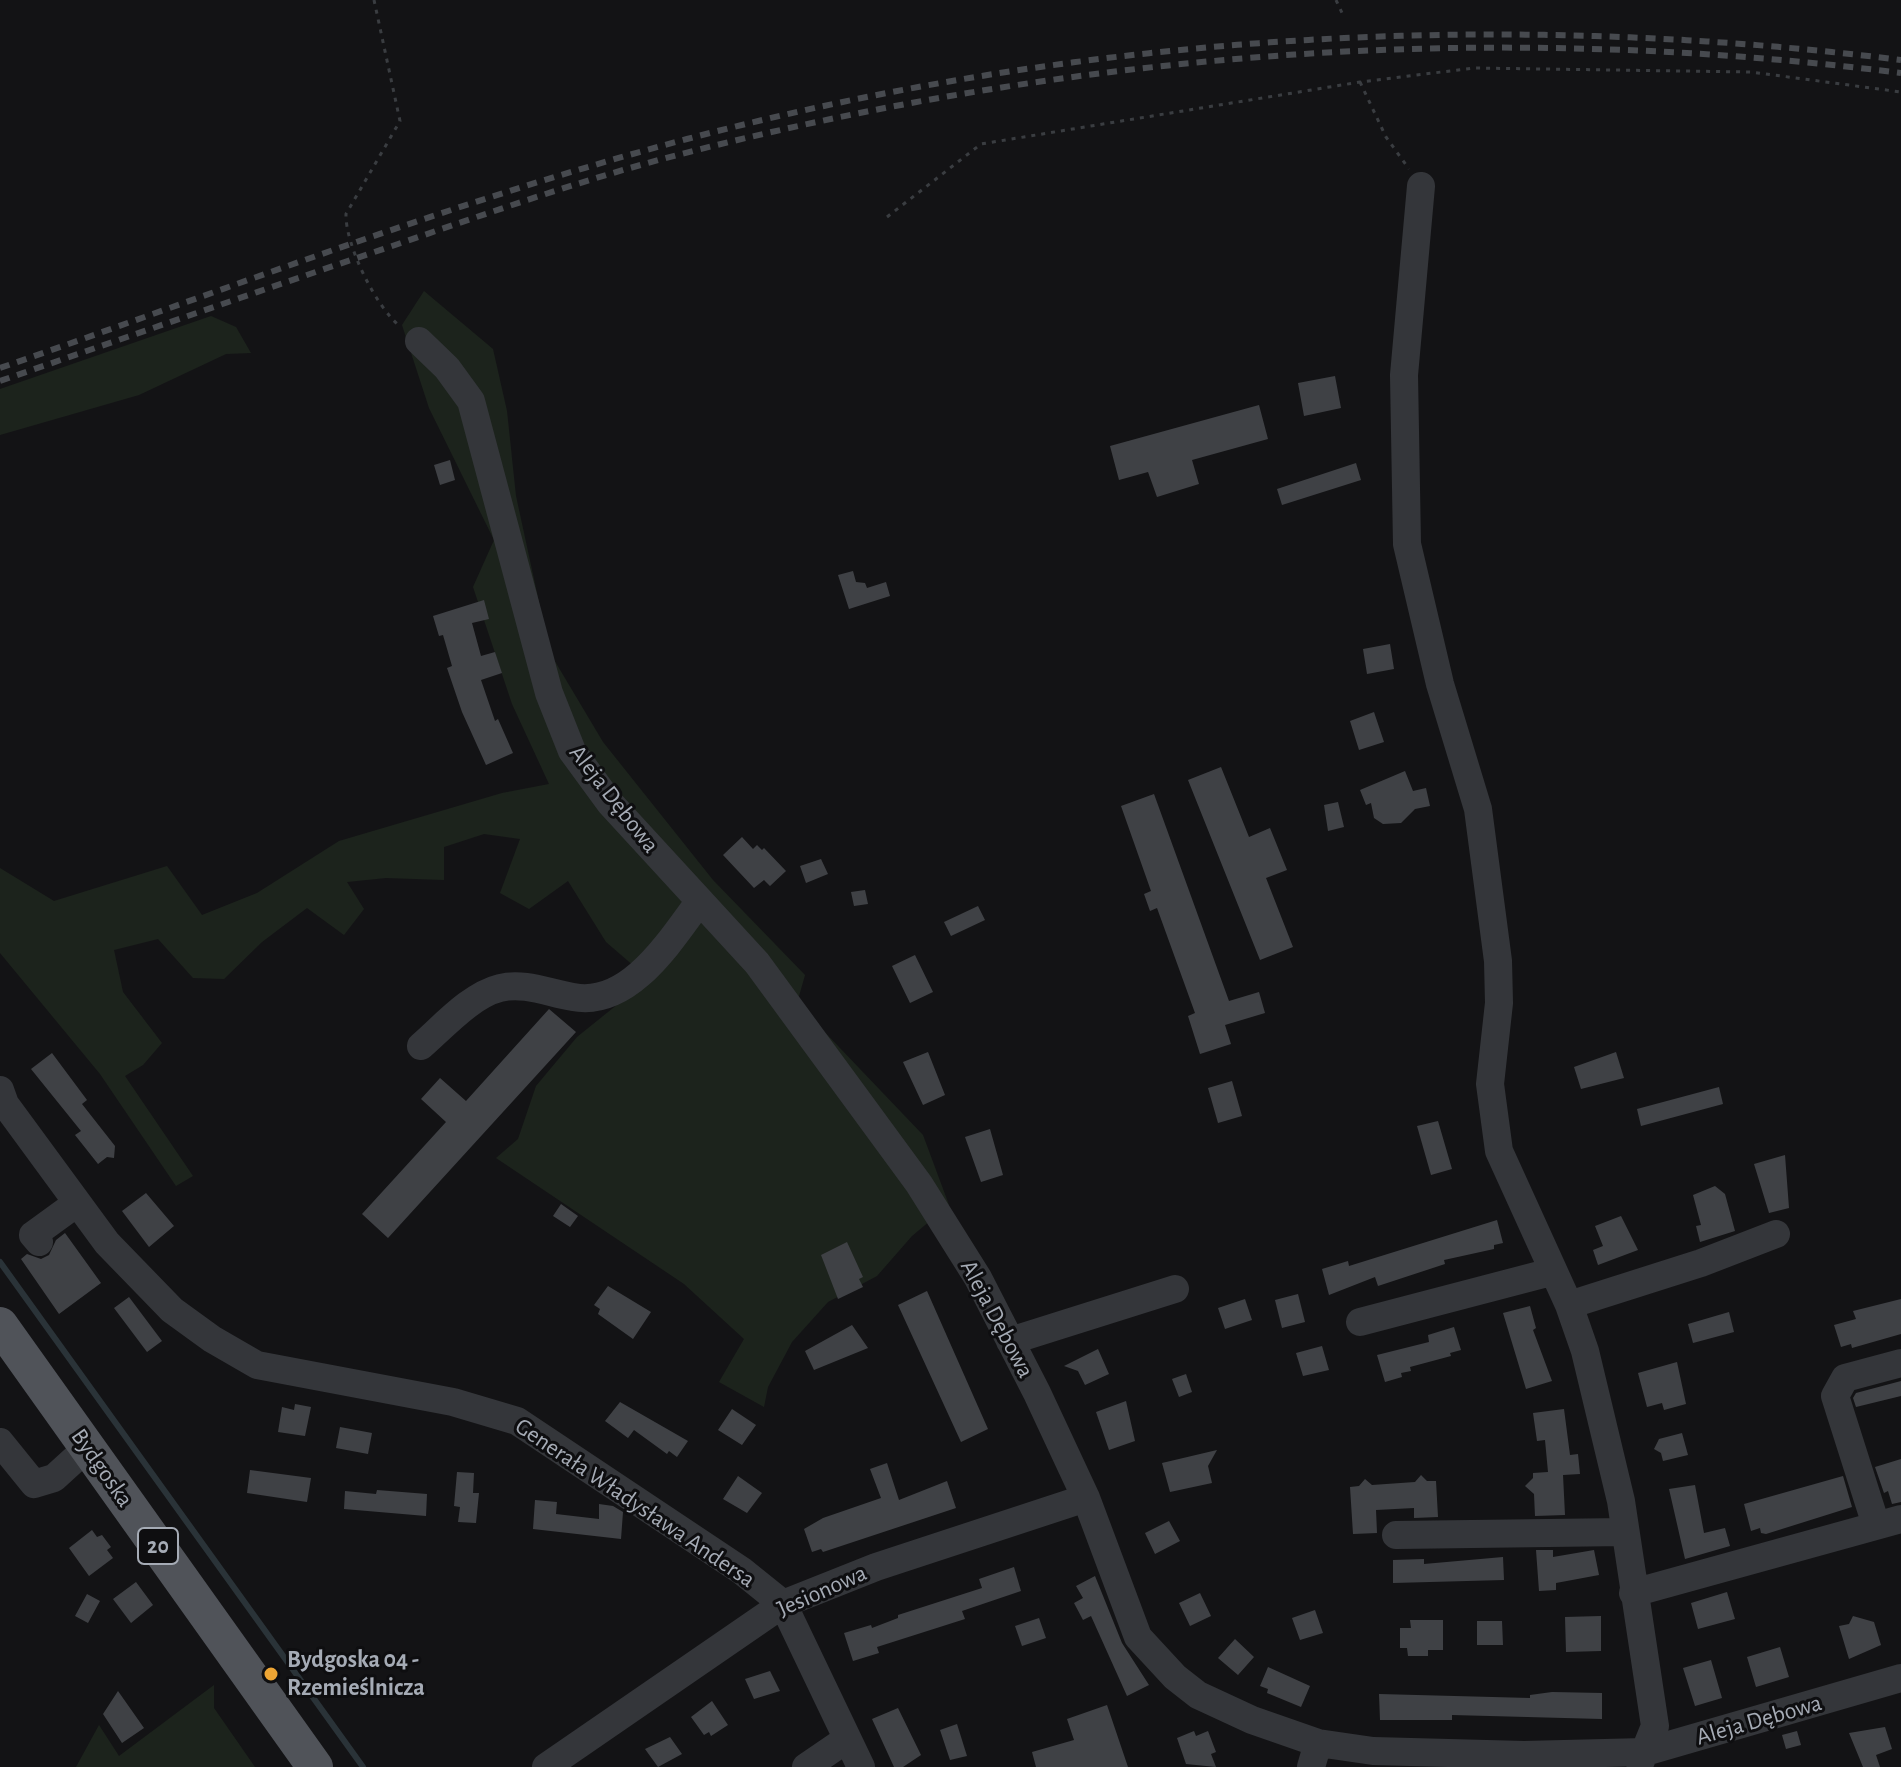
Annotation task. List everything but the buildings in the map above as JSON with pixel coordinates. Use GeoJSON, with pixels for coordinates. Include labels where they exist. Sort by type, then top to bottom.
{"type":"FeatureCollection","features":[{"type":"Feature","properties":{"kind":"main road","name":"Bydgoska"},"geometry":{"type":"LineString","coordinates":[[0,1325],[315,1767]]}},
{"type":"Feature","properties":{"kind":"street"},"geometry":{"type":"LineString","coordinates":[[1421,186],[1404,375],[1407,544],[1440,684],[1478,809],[1498,961],[1499,1003],[1490,1084],[1499,1151],[1551,1272],[1569,1305],[1609,1439],[1655,1726],[1642,1759]]}},
{"type":"Feature","properties":{"kind":"street","name":"Aleja Dębowa"},"geometry":{"type":"LineString","coordinates":[[419,341],[447,368],[471,401],[549,693],[572,751],[610,803],[757,963],[919,1184],[978,1278],[1010,1341],[1086,1498],[1138,1637],[1160,1663],[1198,1695],[1252,1720],[1314,1755],[1451,1761],[1642,1759],[1901,1678]]}},
{"type":"Feature","properties":{"kind":"street"},"geometry":{"type":"LineString","coordinates":[[421,1046],[462,1011],[496,989],[518,984],[589,1000],[620,988],[656,958],[699,902]]}},
{"type":"Feature","properties":{"kind":"street","name":"Generała Władysława Andersa"},"geometry":{"type":"LineString","coordinates":[[1,1097],[107,1243],[172,1310],[212,1339],[257,1365],[453,1402],[517,1421],[742,1571],[783,1604],[861,1767]]}},
{"type":"Feature","properties":{"kind":"street"},"geometry":{"type":"LineString","coordinates":[[39,1242],[33,1235],[77,1203]]}},
{"type":"Feature","properties":{"kind":"street"},"geometry":{"type":"LineString","coordinates":[[1569,1305],[1701,1263],[1776,1234]]}},
{"type":"Feature","properties":{"kind":"street"},"geometry":{"type":"LineString","coordinates":[[1360,1322],[1551,1272]]}},
{"type":"Feature","properties":{"kind":"street"},"geometry":{"type":"LineString","coordinates":[[1010,1341],[1175,1289]]}},
{"type":"Feature","properties":{"kind":"street"},"geometry":{"type":"LineString","coordinates":[[1633,1593],[1889,1522],[1835,1396],[1845,1378],[1901,1363]]}},
{"type":"Feature","properties":{"kind":"street"},"geometry":{"type":"LineString","coordinates":[[0,1442],[34,1484],[54,1478],[88,1447]]}},
{"type":"Feature","properties":{"kind":"street","name":"Jesionowa"},"geometry":{"type":"LineString","coordinates":[[546,1767],[783,1604],[876,1567],[1086,1498]]}},
{"type":"Feature","properties":{"kind":"street"},"geometry":{"type":"LineString","coordinates":[[1396,1535],[1624,1532]]}},
{"type":"Feature","properties":{"kind":"street"},"geometry":{"type":"LineString","coordinates":[[806,1767],[847,1739]]}},
{"type":"Feature","properties":{"kind":"path"},"geometry":{"type":"LineString","coordinates":[[374,0],[400,121],[346,214],[346,230],[375,295],[395,323],[419,341]]}},
{"type":"Feature","properties":{"kind":"path"},"geometry":{"type":"LineString","coordinates":[[1336,0],[1343,15]]}},
{"type":"Feature","properties":{"kind":"path"},"geometry":{"type":"LineString","coordinates":[[887,217],[981,144],[1360,82],[1474,68],[1736,72],[1901,92]]}},
{"type":"Feature","properties":{"kind":"path"},"geometry":{"type":"LineString","coordinates":[[1360,82],[1386,137],[1421,186]]}},
{"type":"Feature","properties":{"kind":"shaded area"},"geometry":{"type":"Polygon","coordinates":[[[424,291],[493,349],[507,411],[516,496],[550,653],[603,742],[713,880],[805,975],[797,1003],[923,1135],[949,1205],[912,1236],[877,1276],[828,1302],[792,1342],[768,1387],[764,1407],[719,1382],[744,1339],[684,1284],[496,1158],[518,1139],[536,1086],[577,1037],[649,979],[606,942],[568,881],[529,909],[500,893],[520,839],[484,834],[444,847],[444,880],[386,878],[347,882],[364,909],[344,935],[307,908],[262,942],[224,979],[193,978],[158,939],[114,950],[123,992],[162,1043],[143,1065],[125,1076],[193,1176],[176,1186],[100,1074],[0,953],[0,868],[54,901],[167,866],[202,915],[257,893],[339,841],[502,793],[549,784],[512,704],[473,587],[494,540],[429,408],[402,325],[424,291]]]}},
{"type":"Feature","properties":{"kind":"shaded area"},"geometry":{"type":"Polygon","coordinates":[[[211,316],[236,327],[251,353],[226,354],[139,395],[0,435],[0,389],[211,316]]]}},
{"type":"Feature","properties":{"kind":"shaded area"},"geometry":{"type":"Polygon","coordinates":[[[214,1685],[214,1708],[255,1767],[76,1767],[99,1725],[119,1756],[214,1685]]]}},
{"type":"Feature","properties":{"kind":"waterway"},"geometry":{"type":"LineString","coordinates":[[0,1262],[363,1767]]}},
{"type":"Feature","properties":{"kind":"railway"},"geometry":{"type":"LineString","coordinates":[[0,368],[342,247],[600,163],[836,103],[986,75],[1138,54],[1290,41],[1443,35],[1596,36],[1749,44],[1901,60]]}},
{"type":"Feature","properties":{"kind":"railway"},"geometry":{"type":"LineString","coordinates":[[0,381],[472,218],[622,170],[846,116],[995,88],[1145,68],[1295,54],[1446,48],[1597,49],[1749,57],[1901,73]]}},
{"type":"Feature","properties":{"kind":"place","name":"Bydgoska 04 - Rzemieślnicza"},"geometry":{"type":"Point","coordinates":[271,1674]}}]}
